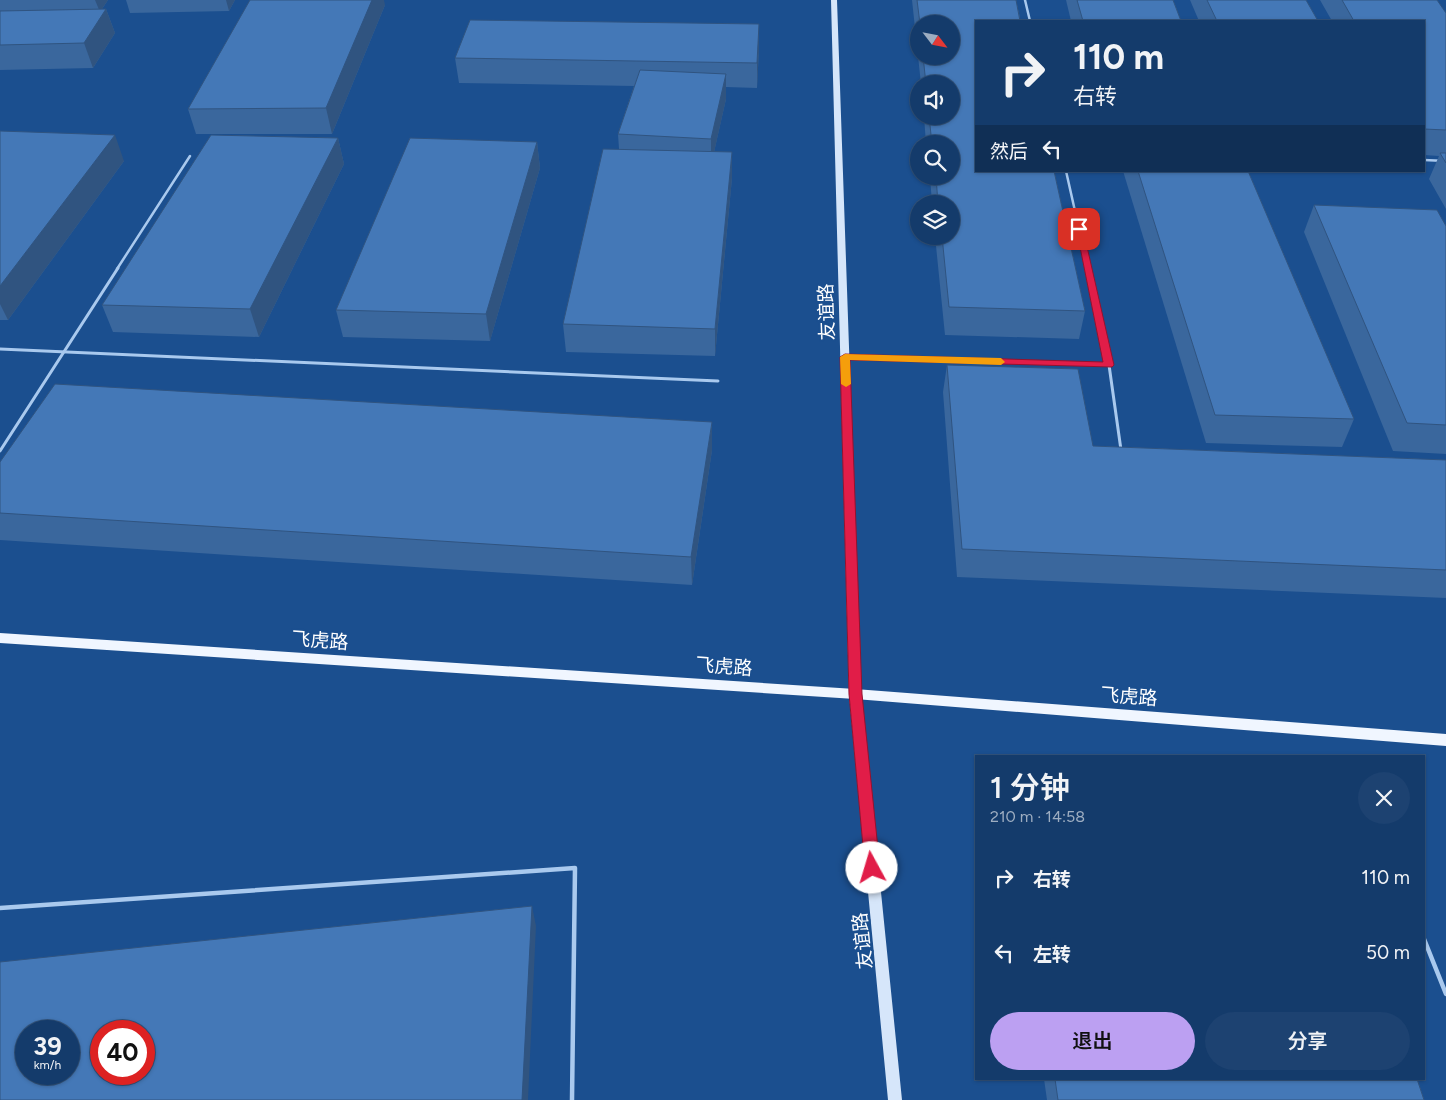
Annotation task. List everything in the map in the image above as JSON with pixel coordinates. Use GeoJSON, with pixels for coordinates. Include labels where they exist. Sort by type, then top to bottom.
{"type":"FeatureCollection","features":[{"type":"Feature","properties":{"kind":"main road","name":"飞虎路"},"geometry":{"type":"LineString","coordinates":[[0,638],[855,694],[1446,740]]}},
{"type":"Feature","properties":{"kind":"street","name":"友谊路"},"geometry":{"type":"LineString","coordinates":[[834,0],[855,694],[895,1100]]}},
{"type":"Feature","properties":{"kind":"lane"},"geometry":{"type":"LineString","coordinates":[[1025,0],[1030,20]]}},
{"type":"Feature","properties":{"kind":"lane"},"geometry":{"type":"LineString","coordinates":[[0,451],[190,156]]}},
{"type":"Feature","properties":{"kind":"lane"},"geometry":{"type":"LineString","coordinates":[[1425,160],[1446,161]]}},
{"type":"Feature","properties":{"kind":"lane"},"geometry":{"type":"LineString","coordinates":[[1066,172],[1109,365],[1121,450],[1130,450]]}},
{"type":"Feature","properties":{"kind":"lane"},"geometry":{"type":"LineString","coordinates":[[0,349],[718,380]]}},
{"type":"Feature","properties":{"kind":"lane"},"geometry":{"type":"LineString","coordinates":[[845,357],[1109,365]]}},
{"type":"Feature","properties":{"kind":"lane"},"geometry":{"type":"LineString","coordinates":[[0,908],[575,868],[572,1100]]}},
{"type":"Feature","properties":{"kind":"lane"},"geometry":{"type":"LineString","coordinates":[[1425,942],[1446,994]]}},
{"type":"Feature","properties":{"kind":"building"},"geometry":{"type":"Polygon","coordinates":[[[250,0],[372,0],[326,108],[188,109],[250,0]]]}},
{"type":"Feature","properties":{"kind":"building"},"geometry":{"type":"Polygon","coordinates":[[[917,0],[1016,0],[1020,20],[975,20],[975,172],[1054,172],[1085,311],[949,307],[943,245],[960,245],[960,195],[937,195],[937,185],[960,185],[960,135],[931,135],[930,125],[960,125],[960,75],[925,75],[924,65],[960,65],[960,15],[919,15],[917,0]]]}},
{"type":"Feature","properties":{"kind":"building"},"geometry":{"type":"Polygon","coordinates":[[[1077,0],[1173,0],[1181,20],[1083,20],[1077,0]]]}},
{"type":"Feature","properties":{"kind":"building"},"geometry":{"type":"Polygon","coordinates":[[[1207,0],[1306,0],[1317,20],[1217,20],[1207,0]]]}},
{"type":"Feature","properties":{"kind":"building"},"geometry":{"type":"Polygon","coordinates":[[[1342,0],[1437,0],[1446,13],[1446,130],[1425,129],[1425,20],[1353,20],[1342,0]]]}},
{"type":"Feature","properties":{"kind":"building"},"geometry":{"type":"Polygon","coordinates":[[[106,9],[84,43],[0,45],[0,11],[106,9]]]}},
{"type":"Feature","properties":{"kind":"building"},"geometry":{"type":"Polygon","coordinates":[[[470,20],[759,24],[757,63],[455,58],[470,20]]]}},
{"type":"Feature","properties":{"kind":"building"},"geometry":{"type":"Polygon","coordinates":[[[640,70],[726,74],[711,139],[618,134],[640,70]]]}},
{"type":"Feature","properties":{"kind":"building"},"geometry":{"type":"Polygon","coordinates":[[[0,131],[115,135],[0,286],[0,131]]]}},
{"type":"Feature","properties":{"kind":"building"},"geometry":{"type":"Polygon","coordinates":[[[211,135],[338,138],[250,309],[102,305],[211,135]]]}},
{"type":"Feature","properties":{"kind":"building"},"geometry":{"type":"Polygon","coordinates":[[[410,138],[537,142],[486,314],[336,310],[410,138]]]}},
{"type":"Feature","properties":{"kind":"building"},"geometry":{"type":"Polygon","coordinates":[[[603,149],[732,152],[715,329],[563,324],[603,149]]]}},
{"type":"Feature","properties":{"kind":"building"},"geometry":{"type":"Polygon","coordinates":[[[1440,153],[1446,153],[1446,163],[1440,153]]]}},
{"type":"Feature","properties":{"kind":"building"},"geometry":{"type":"Polygon","coordinates":[[[1138,172],[1248,172],[1354,419],[1215,415],[1138,172]]]}},
{"type":"Feature","properties":{"kind":"building"},"geometry":{"type":"Polygon","coordinates":[[[1314,205],[1437,210],[1446,226],[1446,425],[1407,423],[1314,205]]]}},
{"type":"Feature","properties":{"kind":"building"},"geometry":{"type":"Polygon","coordinates":[[[947,365],[1078,369],[1093,446],[1446,460],[1446,570],[962,549],[947,365]]]}},
{"type":"Feature","properties":{"kind":"building"},"geometry":{"type":"Polygon","coordinates":[[[55,384],[712,422],[691,557],[0,513],[0,462],[55,384]]]}},
{"type":"Feature","properties":{"kind":"building"},"geometry":{"type":"Polygon","coordinates":[[[532,906],[522,1100],[0,1100],[0,962],[532,906]]]}},
{"type":"Feature","properties":{"kind":"building"},"geometry":{"type":"Polygon","coordinates":[[[1055,1080],[1417,1080],[1424,1100],[1058,1100],[1055,1080]]]}},
{"type":"Feature","properties":{"kind":"slow traffic"},"geometry":{"type":"LineString","coordinates":[[846,384],[845,357],[1001,362]]}},
{"type":"Feature","properties":{"kind":"route"},"geometry":{"type":"LineString","coordinates":[[872,868],[855,694],[845,357],[1109,365],[1079,229]]}}]}
